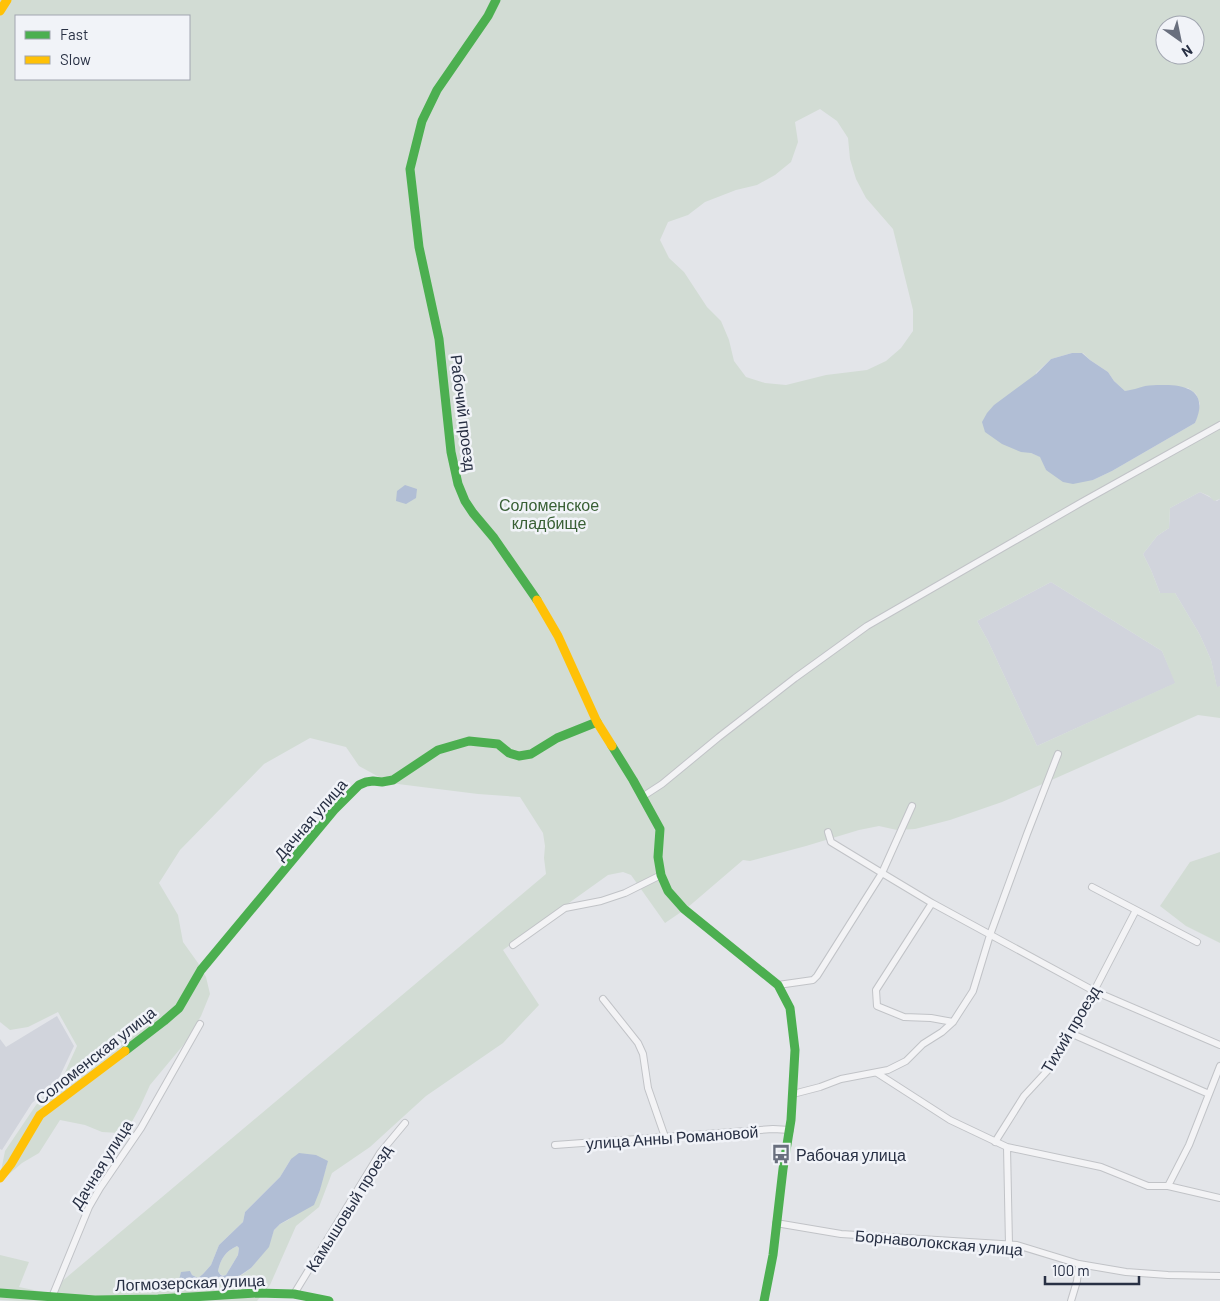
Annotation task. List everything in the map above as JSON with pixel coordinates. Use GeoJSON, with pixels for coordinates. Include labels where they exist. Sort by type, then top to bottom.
{"type":"FeatureCollection","features":[{"type":"Feature","properties":{"kind":"street"},"geometry":{"type":"LineString","coordinates":[[0,11],[7,0]]}},
{"type":"Feature","properties":{"kind":"street","name":"Рабочий проезд"},"geometry":{"type":"LineString","coordinates":[[496,0],[488,16],[437,90],[422,121],[410,168],[419,247],[439,339],[451,452],[458,484],[465,500],[534,595],[558,636],[597,722],[660,829],[658,857],[661,875]]}},
{"type":"Feature","properties":{"kind":"street"},"geometry":{"type":"LineString","coordinates":[[642,797],[662,784],[795,678],[867,626],[1220,425]]}},
{"type":"Feature","properties":{"kind":"street","name":"Дачная улица"},"geometry":{"type":"LineString","coordinates":[[179,1008],[201,970],[334,810],[359,785],[372,781],[393,780],[438,750],[457,744],[469,741],[498,744],[509,753],[519,756],[531,754],[557,738],[597,722]]}},
{"type":"Feature","properties":{"kind":"street"},"geometry":{"type":"LineString","coordinates":[[793,1094],[841,1079],[888,1070],[906,1060],[923,1044],[942,1032],[953,1022],[973,991],[990,935],[1058,754]]}},
{"type":"Feature","properties":{"kind":"street"},"geometry":{"type":"LineString","coordinates":[[778,985],[813,980],[817,976],[882,873],[912,806]]}},
{"type":"Feature","properties":{"kind":"street"},"geometry":{"type":"LineString","coordinates":[[828,832],[831,842],[932,903],[990,935],[1094,991],[1220,1045]]}},
{"type":"Feature","properties":{"kind":"street"},"geometry":{"type":"LineString","coordinates":[[513,945],[565,908],[601,901],[625,893],[661,875],[668,891],[684,909],[778,985],[790,1008],[795,1050],[790,1130],[782,1169],[773,1255],[764,1301]]}},
{"type":"Feature","properties":{"kind":"street"},"geometry":{"type":"LineString","coordinates":[[1092,887],[1197,942]]}},
{"type":"Feature","properties":{"kind":"street"},"geometry":{"type":"LineString","coordinates":[[932,903],[876,990],[877,1006],[904,1017],[931,1018],[953,1022]]}},
{"type":"Feature","properties":{"kind":"street","name":"Тихий проезд"},"geometry":{"type":"LineString","coordinates":[[995,1142],[1024,1096],[1049,1070],[1094,991],[1136,910]]}},
{"type":"Feature","properties":{"kind":"street"},"geometry":{"type":"LineString","coordinates":[[603,999],[638,1043],[643,1054],[648,1088],[664,1138]]}},
{"type":"Feature","properties":{"kind":"street","name":"Соломенская улица"},"geometry":{"type":"LineString","coordinates":[[0,1178],[11,1164],[40,1115],[179,1008]]}},
{"type":"Feature","properties":{"kind":"street","name":"Дачная улица"},"geometry":{"type":"LineString","coordinates":[[52,1297],[89,1207],[141,1128],[200,1024]]}},
{"type":"Feature","properties":{"kind":"street"},"geometry":{"type":"LineString","coordinates":[[1070,1033],[1210,1094]]}},
{"type":"Feature","properties":{"kind":"street"},"geometry":{"type":"LineString","coordinates":[[1168,1186],[1189,1146],[1220,1066]]}},
{"type":"Feature","properties":{"kind":"street"},"geometry":{"type":"LineString","coordinates":[[877,1073],[950,1120],[1007,1147],[1101,1167],[1148,1186],[1168,1186],[1220,1198]]}},
{"type":"Feature","properties":{"kind":"street","name":"Камышовый проезд"},"geometry":{"type":"LineString","coordinates":[[294,1294],[380,1153],[405,1123]]}},
{"type":"Feature","properties":{"kind":"street","name":"улица Анны Романовой"},"geometry":{"type":"LineString","coordinates":[[555,1146],[773,1129],[790,1130]]}},
{"type":"Feature","properties":{"kind":"street"},"geometry":{"type":"LineString","coordinates":[[1007,1147],[1009,1245]]}},
{"type":"Feature","properties":{"kind":"street","name":"Борнаволокская улица"},"geometry":{"type":"LineString","coordinates":[[776,1223],[841,1234],[1017,1245],[1079,1264],[1135,1273],[1168,1276],[1220,1276]]}},
{"type":"Feature","properties":{"kind":"street"},"geometry":{"type":"LineString","coordinates":[[1071,1301],[1077,1281],[1079,1264]]}},
{"type":"Feature","properties":{"kind":"street","name":"Логмозерская улица"},"geometry":{"type":"LineString","coordinates":[[0,1293],[95,1300],[158,1299],[257,1293],[294,1294],[329,1301]]}},
{"type":"Feature","properties":{"kind":"shaded area"},"geometry":{"type":"Polygon","coordinates":[[[1200,492],[1217,501],[1220,499],[1220,686],[1217,688],[1211,660],[1200,635],[1175,593],[1160,593],[1143,554],[1157,536],[1169,528],[1170,508],[1200,492]]]}},
{"type":"Feature","properties":{"kind":"shaded area"},"geometry":{"type":"Polygon","coordinates":[[[1051,582],[1162,651],[1176,683],[1037,746],[977,621],[1051,582]]]}},
{"type":"Feature","properties":{"kind":"shaded area"},"geometry":{"type":"Polygon","coordinates":[[[57,1016],[74,1046],[59,1078],[32,1103],[2,1150],[0,1149],[0,1039],[6,1047],[57,1016]]]}},
{"type":"Feature","properties":{"kind":"green space","name":"Соломенское кладбище"},"geometry":{"type":"Polygon","coordinates":[[[0,0],[1220,0],[1220,499],[1214,501],[1209,496],[1200,492],[1170,508],[1169,528],[1157,536],[1143,554],[1160,593],[1175,593],[1200,635],[1211,660],[1217,687],[1220,686],[1220,718],[1198,715],[1002,802],[950,820],[915,829],[897,830],[879,826],[750,861],[743,860],[687,908],[665,923],[631,875],[623,872],[608,875],[503,950],[539,1005],[503,1043],[426,1096],[370,1147],[332,1173],[319,1207],[296,1226],[270,1285],[257,1301],[0,1300],[0,1255],[29,1262],[19,1287],[48,1293],[546,874],[543,833],[520,797],[478,794],[390,783],[359,766],[346,747],[310,738],[264,764],[180,850],[159,883],[178,915],[183,942],[206,977],[210,994],[201,1016],[185,1043],[150,1085],[129,1127],[119,1133],[102,1132],[85,1125],[60,1120],[39,1153],[22,1163],[0,1182],[5,1151],[36,1105],[62,1079],[77,1046],[58,1012],[28,1027],[10,1030],[0,1022],[0,0]],[[820,109],[795,122],[798,142],[791,162],[775,175],[757,185],[736,190],[705,202],[688,215],[668,222],[660,240],[669,258],[684,272],[707,307],[721,321],[729,340],[734,361],[746,377],[765,383],[786,385],[826,375],[867,370],[886,361],[901,348],[913,331],[913,310],[893,229],[866,198],[856,179],[850,159],[848,138],[837,121],[820,109]],[[1072,353],[1051,359],[1036,373],[1031,453],[1041,457],[1046,470],[1093,480],[1195,423],[1200,404],[1196,394],[1188,388],[1146,386],[1136,390],[1125,391],[1114,381],[1108,372],[1083,353],[1072,353]],[[1051,582],[977,621],[1037,746],[1175,683],[1162,651],[1051,582]],[[291,1159],[280,1177],[245,1212],[243,1222],[219,1245],[211,1265],[203,1274],[198,1278],[192,1275],[190,1271],[188,1286],[235,1280],[251,1268],[268,1247],[274,1230],[296,1214],[320,1190],[327,1165],[291,1159]]]}},
{"type":"Feature","properties":{"kind":"green space"},"geometry":{"type":"Polygon","coordinates":[[[1220,852],[1220,943],[1186,926],[1160,906],[1190,862],[1220,852]]]}},
{"type":"Feature","properties":{"kind":"green space"},"geometry":{"type":"Polygon","coordinates":[[[237,1246],[239,1248],[238,1255],[226,1275],[221,1275],[218,1271],[222,1259],[237,1246]]]}},
{"type":"Feature","properties":{"kind":"water"},"geometry":{"type":"Polygon","coordinates":[[[1072,353],[1082,353],[1108,372],[1114,381],[1125,391],[1153,385],[1171,385],[1187,388],[1198,397],[1199,412],[1195,423],[1112,471],[1093,480],[1073,484],[1063,482],[1046,470],[1040,457],[1002,444],[985,432],[982,422],[994,405],[1036,374],[1051,359],[1072,353]]]}},
{"type":"Feature","properties":{"kind":"water"},"geometry":{"type":"Polygon","coordinates":[[[405,485],[417,489],[416,498],[406,504],[396,501],[397,491],[405,485]]]}},
{"type":"Feature","properties":{"kind":"water"},"geometry":{"type":"Polygon","coordinates":[[[299,1153],[316,1155],[328,1161],[314,1205],[280,1224],[274,1230],[269,1247],[251,1268],[235,1279],[188,1286],[178,1284],[181,1272],[190,1271],[192,1275],[198,1278],[203,1274],[211,1265],[219,1245],[243,1222],[245,1212],[280,1177],[291,1159],[299,1153]],[[237,1246],[224,1256],[218,1271],[221,1275],[226,1275],[238,1255],[239,1248],[237,1246]]]}},
{"type":"Feature","properties":{"kind":"traffic: fast"},"geometry":{"type":"LineString","coordinates":[[496,0],[488,16],[437,90],[422,121],[410,169],[419,247],[439,339],[451,452],[458,484],[465,501],[473,513],[494,538],[537,600]]}},
{"type":"Feature","properties":{"kind":"traffic: fast"},"geometry":{"type":"LineString","coordinates":[[125,1051],[179,1008],[201,970],[334,810],[359,785],[366,782],[393,780],[438,750],[469,741],[498,744],[509,753],[519,756],[531,754],[557,738],[597,722]]}},
{"type":"Feature","properties":{"kind":"traffic: fast"},"geometry":{"type":"LineString","coordinates":[[612,746],[660,829],[658,857],[661,875],[668,891],[684,909],[778,985],[790,1008],[795,1050],[791,1120],[773,1255],[764,1301]]}},
{"type":"Feature","properties":{"kind":"traffic: fast"},"geometry":{"type":"LineString","coordinates":[[0,1293],[95,1300],[158,1299],[257,1293],[294,1294],[329,1301]]}},
{"type":"Feature","properties":{"kind":"traffic: slow"},"geometry":{"type":"LineString","coordinates":[[0,11],[7,0]]}},
{"type":"Feature","properties":{"kind":"traffic: slow"},"geometry":{"type":"LineString","coordinates":[[537,600],[558,636],[597,722],[612,746]]}},
{"type":"Feature","properties":{"kind":"traffic: slow"},"geometry":{"type":"LineString","coordinates":[[0,1178],[11,1164],[40,1115],[125,1051]]}},
{"type":"Feature","properties":{"kind":"place","name":"Рабочая улица"},"geometry":{"type":"Point","coordinates":[781,1154]}}]}
